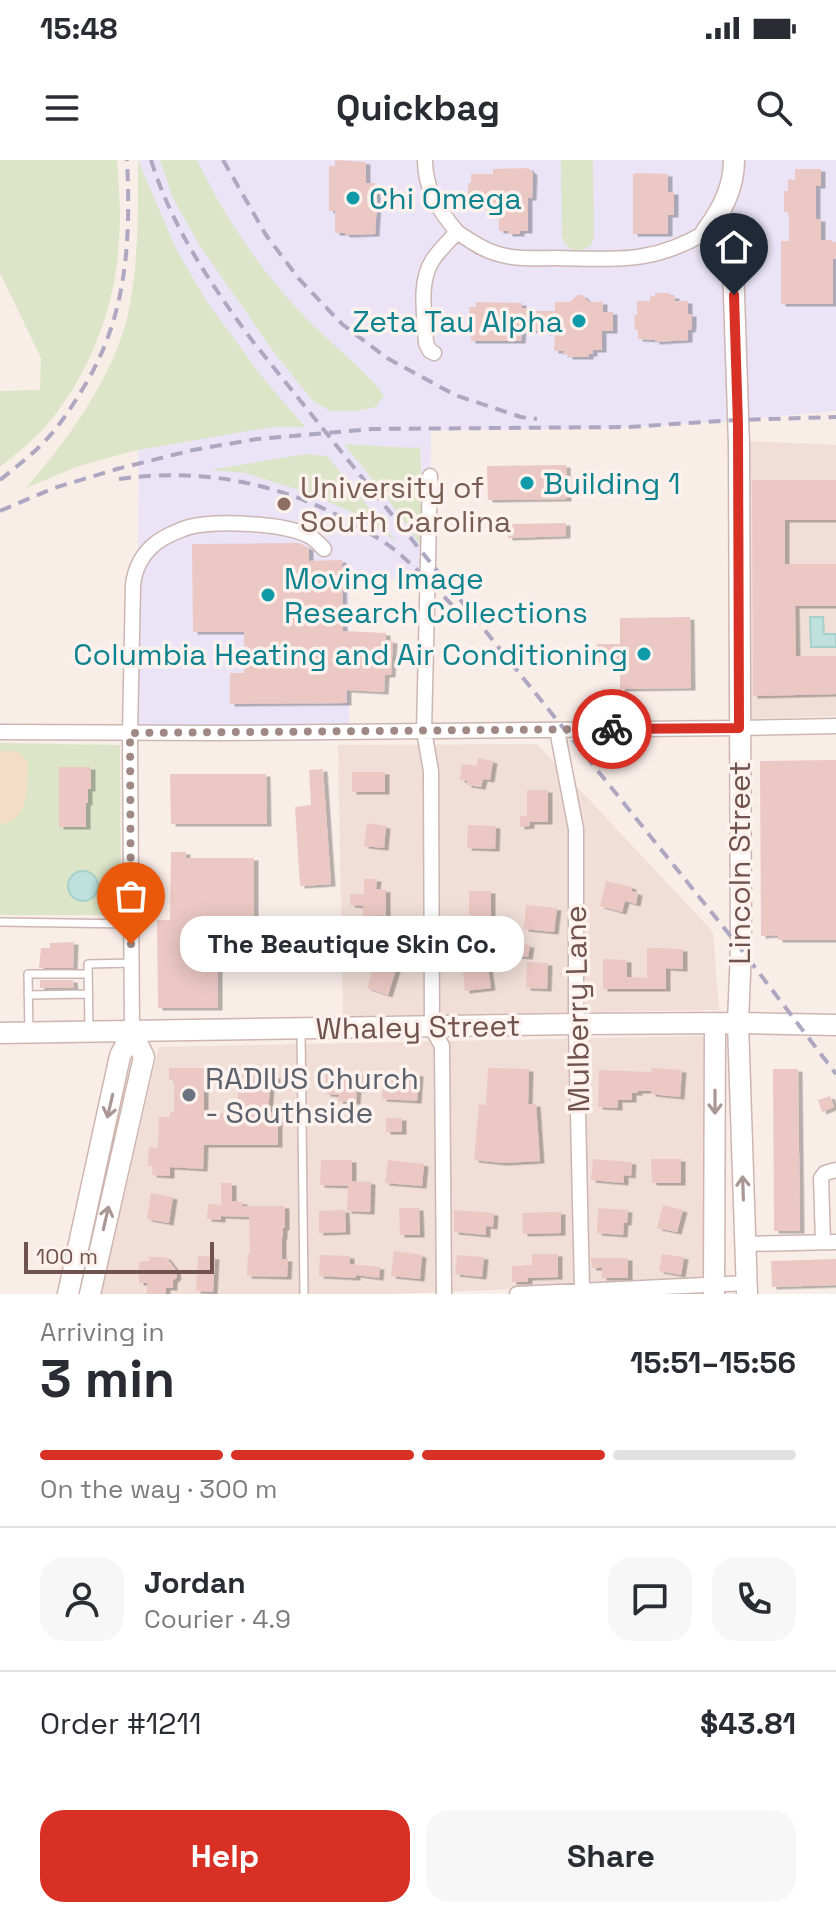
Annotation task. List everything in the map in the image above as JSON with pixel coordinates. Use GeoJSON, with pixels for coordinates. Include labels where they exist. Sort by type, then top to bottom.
{"type":"FeatureCollection","features":[{"type":"Feature","properties":{"kind":"street"},"geometry":{"type":"LineString","coordinates":[[425,160],[430,191],[439,210],[457,232],[477,245],[509,257],[601,259],[639,258],[688,243],[706,232],[729,192],[734,160]]}},
{"type":"Feature","properties":{"kind":"street"},"geometry":{"type":"LineString","coordinates":[[434,353],[426,343],[425,276],[434,257],[457,232]]}},
{"type":"Feature","properties":{"kind":"street","name":"Lincoln Street"},"geometry":{"type":"LineString","coordinates":[[706,232],[733,265],[738,426],[741,949],[738,1023],[747,1288]]}},
{"type":"Feature","properties":{"kind":"street"},"geometry":{"type":"LineString","coordinates":[[430,476],[424,731],[431,771],[432,1028],[442,1044],[444,1294]]}},
{"type":"Feature","properties":{"kind":"street"},"geometry":{"type":"LineString","coordinates":[[90,1294],[144,1057],[132,1032],[130,733],[135,570],[144,554],[158,541],[189,527],[271,525],[314,538],[324,549]]}},
{"type":"Feature","properties":{"kind":"street"},"geometry":{"type":"LineString","coordinates":[[0,732],[836,726]]}},
{"type":"Feature","properties":{"kind":"street","name":"Mulberry Lane"},"geometry":{"type":"LineString","coordinates":[[557,730],[576,829],[576,1024],[582,1290]]}},
{"type":"Feature","properties":{"kind":"street","name":"Whaley Street"},"geometry":{"type":"LineString","coordinates":[[0,1033],[576,1024],[836,1025]]}},
{"type":"Feature","properties":{"kind":"street"},"geometry":{"type":"LineString","coordinates":[[714,1289],[715,1024]]}},
{"type":"Feature","properties":{"kind":"street"},"geometry":{"type":"LineString","coordinates":[[68,1294],[120,1056],[132,1032]]}},
{"type":"Feature","properties":{"kind":"street"},"geometry":{"type":"LineString","coordinates":[[745,1244],[830,1242],[821,1178],[825,1173],[836,1170]]}},
{"type":"Feature","properties":{"kind":"street"},"geometry":{"type":"LineString","coordinates":[[517,1294],[747,1288]]}},
{"type":"Feature","properties":{"kind":"lane"},"geometry":{"type":"LineString","coordinates":[[0,922],[131,924]]}},
{"type":"Feature","properties":{"kind":"lane"},"geometry":{"type":"LineString","coordinates":[[28,963],[29,1033]]}},
{"type":"Feature","properties":{"kind":"lane"},"geometry":{"type":"LineString","coordinates":[[89,1033],[88,964],[132,963]]}},
{"type":"Feature","properties":{"kind":"lane"},"geometry":{"type":"LineString","coordinates":[[28,974],[88,974]]}},
{"type":"Feature","properties":{"kind":"lane"},"geometry":{"type":"LineString","coordinates":[[28,995],[88,994]]}},
{"type":"Feature","properties":{"kind":"lane"},"geometry":{"type":"LineString","coordinates":[[301,1028],[304,1294]]}},
{"type":"Feature","properties":{"kind":"shaded area","name":"University of South Carolina"},"geometry":{"type":"Polygon","coordinates":[[[140,160],[836,160],[836,411],[600,429],[431,430],[429,579],[349,578],[349,736],[137,734],[140,160]]]}},
{"type":"Feature","properties":{"kind":"shaded area"},"geometry":{"type":"Polygon","coordinates":[[[746,441],[836,445],[836,716],[748,719],[746,441]]]}},
{"type":"Feature","properties":{"kind":"shaded area"},"geometry":{"type":"Polygon","coordinates":[[[537,744],[713,932],[719,1010],[343,1016],[338,745],[537,744]]]}},
{"type":"Feature","properties":{"kind":"shaded area"},"geometry":{"type":"Polygon","coordinates":[[[699,1036],[708,1040],[708,1271],[693,1282],[393,1294],[101,1294],[159,1047],[699,1036]]]}},
{"type":"Feature","properties":{"kind":"green space"},"geometry":{"type":"Polygon","coordinates":[[[0,160],[117,160],[120,220],[113,288],[89,359],[78,381],[50,421],[0,467],[0,391],[40,390],[41,358],[0,273],[0,160]]]}},
{"type":"Feature","properties":{"kind":"green space"},"geometry":{"type":"Polygon","coordinates":[[[138,160],[176,249],[207,302],[263,378],[305,427],[271,427],[133,451],[76,467],[26,488],[87,407],[121,337],[134,276],[138,160]]]}},
{"type":"Feature","properties":{"kind":"green space"},"geometry":{"type":"Polygon","coordinates":[[[160,160],[197,160],[231,222],[273,281],[384,395],[376,407],[331,411],[313,401],[276,355],[200,246],[173,198],[160,160]]]}},
{"type":"Feature","properties":{"kind":"green space"},"geometry":{"type":"Polygon","coordinates":[[[561,160],[593,160],[594,236],[591,245],[582,250],[570,248],[562,237],[561,160]]]}},
{"type":"Feature","properties":{"kind":"green space"},"geometry":{"type":"Polygon","coordinates":[[[344,444],[420,447],[420,545],[388,499],[344,444]]]}},
{"type":"Feature","properties":{"kind":"green space"},"geometry":{"type":"Polygon","coordinates":[[[305,454],[327,456],[397,542],[359,515],[302,491],[245,473],[210,470],[305,454]]]}},
{"type":"Feature","properties":{"kind":"green space"},"geometry":{"type":"Polygon","coordinates":[[[0,743],[120,745],[121,915],[0,915],[0,743]]]}},
{"type":"Feature","properties":{"kind":"sand"},"geometry":{"type":"Polygon","coordinates":[[[0,751],[18,751],[28,762],[27,792],[22,809],[18,816],[0,825],[0,751]]]}},
{"type":"Feature","properties":{"kind":"water"},"geometry":{"type":"Polygon","coordinates":[[[810,617],[823,617],[824,634],[836,634],[836,647],[811,647],[810,617]]]}},
{"type":"Feature","properties":{"kind":"water"},"geometry":{"type":"Polygon","coordinates":[[[83,871],[94,875],[98,886],[94,897],[83,901],[72,897],[68,886],[72,875],[83,871]]]}},
{"type":"Feature","properties":{"kind":"building","name":"Chi Omega"},"geometry":{"type":"Polygon","coordinates":[[[335,160],[366,162],[366,183],[375,183],[375,234],[335,233],[335,211],[329,211],[329,166],[335,166],[335,160]]]}},
{"type":"Feature","properties":{"kind":"building"},"geometry":{"type":"Polygon","coordinates":[[[528,168],[533,173],[532,198],[528,198],[528,231],[508,234],[508,231],[499,231],[499,218],[487,213],[483,203],[471,204],[468,183],[471,183],[471,174],[493,174],[493,169],[528,168]]]}},
{"type":"Feature","properties":{"kind":"building"},"geometry":{"type":"Polygon","coordinates":[[[795,169],[821,169],[821,186],[816,186],[816,219],[821,219],[821,240],[836,242],[833,304],[781,304],[781,241],[789,241],[789,212],[784,212],[784,191],[788,191],[788,179],[795,180],[795,169]]]}},
{"type":"Feature","properties":{"kind":"building"},"geometry":{"type":"Polygon","coordinates":[[[633,174],[668,174],[668,192],[674,192],[674,215],[668,215],[668,234],[633,234],[633,174]]]}},
{"type":"Feature","properties":{"kind":"building"},"geometry":{"type":"Polygon","coordinates":[[[655,293],[670,293],[670,296],[675,296],[675,301],[688,301],[692,326],[688,330],[688,340],[655,342],[638,339],[634,315],[637,315],[637,301],[650,301],[650,296],[655,296],[655,293]]]}},
{"type":"Feature","properties":{"kind":"building"},"geometry":{"type":"Polygon","coordinates":[[[577,295],[582,295],[589,302],[603,302],[603,312],[613,312],[613,331],[602,331],[602,350],[593,350],[589,357],[568,357],[568,354],[563,355],[564,351],[554,351],[555,333],[545,331],[522,330],[521,341],[471,341],[469,307],[476,307],[476,302],[522,303],[522,308],[529,308],[529,311],[555,311],[555,302],[570,302],[577,295]]]}},
{"type":"Feature","properties":{"kind":"building","name":"Building 1"},"geometry":{"type":"Polygon","coordinates":[[[566,465],[567,499],[488,500],[487,466],[566,465]]]}},
{"type":"Feature","properties":{"kind":"building"},"geometry":{"type":"Polygon","coordinates":[[[752,480],[836,480],[836,520],[785,520],[785,564],[836,564],[836,606],[795,606],[796,656],[836,656],[836,694],[753,696],[752,480]]]}},
{"type":"Feature","properties":{"kind":"building"},"geometry":{"type":"Polygon","coordinates":[[[566,523],[566,536],[508,538],[508,524],[566,523]]]}},
{"type":"Feature","properties":{"kind":"building","name":"Moving Image Research Collections"},"geometry":{"type":"Polygon","coordinates":[[[299,543],[309,548],[309,561],[342,560],[343,631],[386,633],[386,640],[393,641],[391,675],[385,675],[384,692],[347,690],[347,703],[230,704],[230,673],[244,673],[244,632],[193,632],[192,544],[299,543]]]}},
{"type":"Feature","properties":{"kind":"building","name":"Columbia Heating and Air Conditioning"},"geometry":{"type":"Polygon","coordinates":[[[690,617],[691,688],[620,689],[620,663],[597,663],[597,644],[620,644],[620,618],[690,617]]]}},
{"type":"Feature","properties":{"kind":"building"},"geometry":{"type":"Polygon","coordinates":[[[478,758],[493,761],[490,780],[483,779],[481,787],[467,785],[467,781],[460,780],[462,764],[477,766],[478,758]]]}},
{"type":"Feature","properties":{"kind":"building"},"geometry":{"type":"Polygon","coordinates":[[[836,760],[836,940],[778,940],[778,935],[761,936],[760,761],[836,760]]]}},
{"type":"Feature","properties":{"kind":"building"},"geometry":{"type":"Polygon","coordinates":[[[59,767],[91,767],[86,827],[59,827],[59,767]]]}},
{"type":"Feature","properties":{"kind":"building"},"geometry":{"type":"Polygon","coordinates":[[[323,769],[331,884],[300,886],[295,807],[311,805],[309,770],[323,769]]]}},
{"type":"Feature","properties":{"kind":"building"},"geometry":{"type":"Polygon","coordinates":[[[352,772],[385,772],[385,792],[352,792],[352,772]]]}},
{"type":"Feature","properties":{"kind":"building"},"geometry":{"type":"Polygon","coordinates":[[[170,774],[266,774],[267,824],[171,824],[170,774]]]}},
{"type":"Feature","properties":{"kind":"building"},"geometry":{"type":"Polygon","coordinates":[[[527,790],[548,790],[548,822],[530,822],[530,826],[520,827],[520,816],[527,816],[527,790]]]}},
{"type":"Feature","properties":{"kind":"building"},"geometry":{"type":"Polygon","coordinates":[[[367,823],[386,826],[384,848],[364,846],[367,823]]]}},
{"type":"Feature","properties":{"kind":"building"},"geometry":{"type":"Polygon","coordinates":[[[468,825],[496,826],[495,849],[467,848],[468,825]]]}},
{"type":"Feature","properties":{"kind":"building"},"geometry":{"type":"Polygon","coordinates":[[[171,852],[186,852],[186,858],[254,858],[254,926],[271,926],[273,929],[270,969],[218,969],[218,1008],[158,1008],[157,920],[170,920],[171,852]]]}},
{"type":"Feature","properties":{"kind":"building"},"geometry":{"type":"Polygon","coordinates":[[[364,879],[377,879],[376,889],[386,890],[386,916],[375,915],[375,925],[363,924],[363,906],[350,905],[350,894],[364,894],[364,879]]]}},
{"type":"Feature","properties":{"kind":"building"},"geometry":{"type":"Polygon","coordinates":[[[606,881],[632,887],[631,891],[638,893],[636,904],[625,901],[622,912],[600,906],[606,881]]]}},
{"type":"Feature","properties":{"kind":"building"},"geometry":{"type":"Polygon","coordinates":[[[469,891],[491,891],[491,921],[474,921],[474,915],[469,915],[469,891]]]}},
{"type":"Feature","properties":{"kind":"building"},"geometry":{"type":"Polygon","coordinates":[[[526,905],[557,908],[554,932],[524,929],[526,905]]]}},
{"type":"Feature","properties":{"kind":"building"},"geometry":{"type":"Polygon","coordinates":[[[345,931],[361,932],[360,954],[344,953],[345,931]]]}},
{"type":"Feature","properties":{"kind":"building"},"geometry":{"type":"Polygon","coordinates":[[[74,942],[73,968],[39,968],[41,948],[50,948],[50,943],[74,942]]]}},
{"type":"Feature","properties":{"kind":"building"},"geometry":{"type":"Polygon","coordinates":[[[518,944],[530,945],[528,957],[517,956],[518,944]]]}},
{"type":"Feature","properties":{"kind":"building"},"geometry":{"type":"Polygon","coordinates":[[[647,948],[683,949],[683,969],[666,968],[666,989],[603,989],[603,959],[627,960],[627,977],[647,978],[647,948]]]}},
{"type":"Feature","properties":{"kind":"building"},"geometry":{"type":"Polygon","coordinates":[[[377,956],[398,963],[388,995],[367,988],[377,956]]]}},
{"type":"Feature","properties":{"kind":"building"},"geometry":{"type":"Polygon","coordinates":[[[487,960],[491,988],[465,991],[462,963],[487,960]]]}},
{"type":"Feature","properties":{"kind":"building"},"geometry":{"type":"Polygon","coordinates":[[[527,962],[548,963],[547,989],[526,988],[527,962]]]}},
{"type":"Feature","properties":{"kind":"building"},"geometry":{"type":"Polygon","coordinates":[[[40,980],[73,980],[74,988],[40,988],[40,980]]]}},
{"type":"Feature","properties":{"kind":"building","name":"RADIUS Church - Southside"},"geometry":{"type":"Polygon","coordinates":[[[169,1068],[204,1068],[204,1110],[215,1110],[215,1113],[237,1113],[239,1074],[276,1076],[276,1088],[270,1087],[268,1112],[278,1112],[278,1145],[204,1145],[203,1169],[170,1167],[170,1176],[152,1175],[153,1166],[148,1166],[149,1147],[158,1148],[159,1117],[170,1117],[170,1112],[174,1112],[174,1080],[169,1080],[169,1068]]]}},
{"type":"Feature","properties":{"kind":"building"},"geometry":{"type":"Polygon","coordinates":[[[488,1068],[529,1069],[528,1104],[536,1104],[540,1161],[502,1163],[474,1160],[479,1104],[486,1105],[488,1068]]]}},
{"type":"Feature","properties":{"kind":"building"},"geometry":{"type":"Polygon","coordinates":[[[652,1068],[682,1070],[680,1097],[638,1091],[632,1093],[632,1100],[618,1100],[618,1108],[598,1107],[599,1070],[651,1072],[652,1068]]]}},
{"type":"Feature","properties":{"kind":"building"},"geometry":{"type":"Polygon","coordinates":[[[773,1069],[798,1069],[800,1231],[774,1231],[773,1069]]]}},
{"type":"Feature","properties":{"kind":"building"},"geometry":{"type":"Polygon","coordinates":[[[326,1073],[364,1075],[363,1090],[357,1090],[356,1102],[338,1101],[339,1095],[326,1094],[326,1073]]]}},
{"type":"Feature","properties":{"kind":"building"},"geometry":{"type":"Polygon","coordinates":[[[384,1074],[419,1074],[417,1101],[382,1099],[384,1074]]]}},
{"type":"Feature","properties":{"kind":"building"},"geometry":{"type":"Polygon","coordinates":[[[830,1096],[834,1107],[822,1112],[818,1100],[830,1096]]]}},
{"type":"Feature","properties":{"kind":"building"},"geometry":{"type":"Polygon","coordinates":[[[386,1118],[402,1118],[402,1132],[386,1132],[386,1118]]]}},
{"type":"Feature","properties":{"kind":"building"},"geometry":{"type":"Polygon","coordinates":[[[593,1159],[632,1162],[631,1176],[624,1175],[624,1183],[591,1180],[593,1159]]]}},
{"type":"Feature","properties":{"kind":"building"},"geometry":{"type":"Polygon","coordinates":[[[651,1159],[681,1159],[681,1183],[652,1183],[651,1159]]]}},
{"type":"Feature","properties":{"kind":"building"},"geometry":{"type":"Polygon","coordinates":[[[321,1160],[352,1160],[352,1181],[371,1182],[370,1212],[347,1211],[348,1186],[320,1185],[321,1160]]]}},
{"type":"Feature","properties":{"kind":"building"},"geometry":{"type":"Polygon","coordinates":[[[388,1160],[424,1164],[422,1186],[385,1183],[388,1160]]]}},
{"type":"Feature","properties":{"kind":"building"},"geometry":{"type":"Polygon","coordinates":[[[221,1183],[232,1183],[232,1201],[243,1202],[242,1206],[285,1206],[282,1259],[288,1259],[287,1277],[247,1276],[249,1217],[207,1219],[208,1204],[221,1205],[221,1183]]]}},
{"type":"Feature","properties":{"kind":"building"},"geometry":{"type":"Polygon","coordinates":[[[151,1193],[173,1197],[169,1223],[147,1219],[151,1193]]]}},
{"type":"Feature","properties":{"kind":"building"},"geometry":{"type":"Polygon","coordinates":[[[663,1205],[683,1210],[677,1232],[657,1228],[663,1205]]]}},
{"type":"Feature","properties":{"kind":"building"},"geometry":{"type":"Polygon","coordinates":[[[399,1208],[419,1208],[420,1235],[400,1235],[399,1208]]]}},
{"type":"Feature","properties":{"kind":"building"},"geometry":{"type":"Polygon","coordinates":[[[598,1208],[628,1210],[623,1235],[597,1233],[598,1208]]]}},
{"type":"Feature","properties":{"kind":"building"},"geometry":{"type":"Polygon","coordinates":[[[345,1210],[346,1232],[319,1233],[319,1211],[345,1210]]]}},
{"type":"Feature","properties":{"kind":"building"},"geometry":{"type":"Polygon","coordinates":[[[454,1210],[494,1213],[493,1227],[486,1226],[486,1235],[454,1232],[454,1210]]]}},
{"type":"Feature","properties":{"kind":"building"},"geometry":{"type":"Polygon","coordinates":[[[561,1212],[561,1233],[523,1234],[522,1213],[561,1212]]]}},
{"type":"Feature","properties":{"kind":"building"},"geometry":{"type":"Polygon","coordinates":[[[394,1251],[422,1255],[420,1279],[391,1276],[394,1251]]]}},
{"type":"Feature","properties":{"kind":"building"},"geometry":{"type":"Polygon","coordinates":[[[532,1254],[558,1254],[558,1277],[512,1282],[512,1266],[532,1265],[532,1254]]]}},
{"type":"Feature","properties":{"kind":"building"},"geometry":{"type":"Polygon","coordinates":[[[662,1254],[684,1257],[681,1275],[659,1271],[662,1254]]]}},
{"type":"Feature","properties":{"kind":"building"},"geometry":{"type":"Polygon","coordinates":[[[320,1255],[350,1256],[350,1264],[380,1267],[379,1278],[319,1276],[320,1255]]]}},
{"type":"Feature","properties":{"kind":"building"},"geometry":{"type":"Polygon","coordinates":[[[457,1255],[484,1257],[482,1277],[455,1274],[457,1255]]]}},
{"type":"Feature","properties":{"kind":"building"},"geometry":{"type":"Polygon","coordinates":[[[198,1256],[215,1257],[213,1292],[196,1291],[198,1256]]]}},
{"type":"Feature","properties":{"kind":"building"},"geometry":{"type":"Polygon","coordinates":[[[149,1257],[166,1257],[176,1270],[173,1288],[166,1288],[166,1294],[147,1294],[147,1283],[139,1283],[139,1262],[150,1261],[149,1257]]]}},
{"type":"Feature","properties":{"kind":"building"},"geometry":{"type":"Polygon","coordinates":[[[591,1258],[628,1258],[628,1278],[602,1278],[602,1268],[592,1268],[591,1258]]]}},
{"type":"Feature","properties":{"kind":"building"},"geometry":{"type":"Polygon","coordinates":[[[836,1259],[836,1285],[772,1287],[771,1261],[836,1259]]]}},
{"type":"Feature","properties":{"kind":"railway"},"geometry":{"type":"LineString","coordinates":[[0,480],[35,451],[61,422],[97,363],[109,335],[123,279],[126,250],[127,160]]}},
{"type":"Feature","properties":{"kind":"railway"},"geometry":{"type":"LineString","coordinates":[[151,160],[182,233],[208,278],[254,343],[741,949],[836,1074]]}},
{"type":"Feature","properties":{"kind":"railway"},"geometry":{"type":"LineString","coordinates":[[223,160],[266,235],[299,279],[342,324],[387,358],[455,395],[521,417],[537,419]]}},
{"type":"Feature","properties":{"kind":"railway"},"geometry":{"type":"LineString","coordinates":[[0,511],[54,488],[117,469],[193,450],[257,439],[372,429],[627,427],[836,417]]}},
{"type":"Feature","properties":{"kind":"railway"},"geometry":{"type":"LineString","coordinates":[[119,479],[178,475],[234,480],[262,486],[316,505],[383,541],[452,605]]}},
{"type":"Feature","properties":{"kind":"way so far"},"geometry":{"type":"LineString","coordinates":[[131,944],[130,733],[612,729]]}},
{"type":"Feature","properties":{"kind":"place","name":"Chi Omega"},"geometry":{"type":"Point","coordinates":[353,198]}},
{"type":"Feature","properties":{"kind":"place","name":"Zeta Tau Alpha"},"geometry":{"type":"Point","coordinates":[579,321]}},
{"type":"Feature","properties":{"kind":"place","name":"Building 1"},"geometry":{"type":"Point","coordinates":[527,483]}},
{"type":"Feature","properties":{"kind":"place","name":"University of South Carolina"},"geometry":{"type":"Point","coordinates":[284,504]}},
{"type":"Feature","properties":{"kind":"place","name":"Moving Image Research Collections"},"geometry":{"type":"Point","coordinates":[268,595]}},
{"type":"Feature","properties":{"kind":"place","name":"Columbia Heating and Air Conditioning"},"geometry":{"type":"Point","coordinates":[644,654]}},
{"type":"Feature","properties":{"kind":"place","name":"The Beautique Skin Co."},"geometry":{"type":"Point","coordinates":[131,944]}},
{"type":"Feature","properties":{"kind":"place","name":"RADIUS Church - Southside"},"geometry":{"type":"Point","coordinates":[189,1095]}},
{"type":"Feature","properties":{"kind":"route"},"geometry":{"type":"LineString","coordinates":[[612,729],[739,728],[738,426],[734,295]]}}]}
